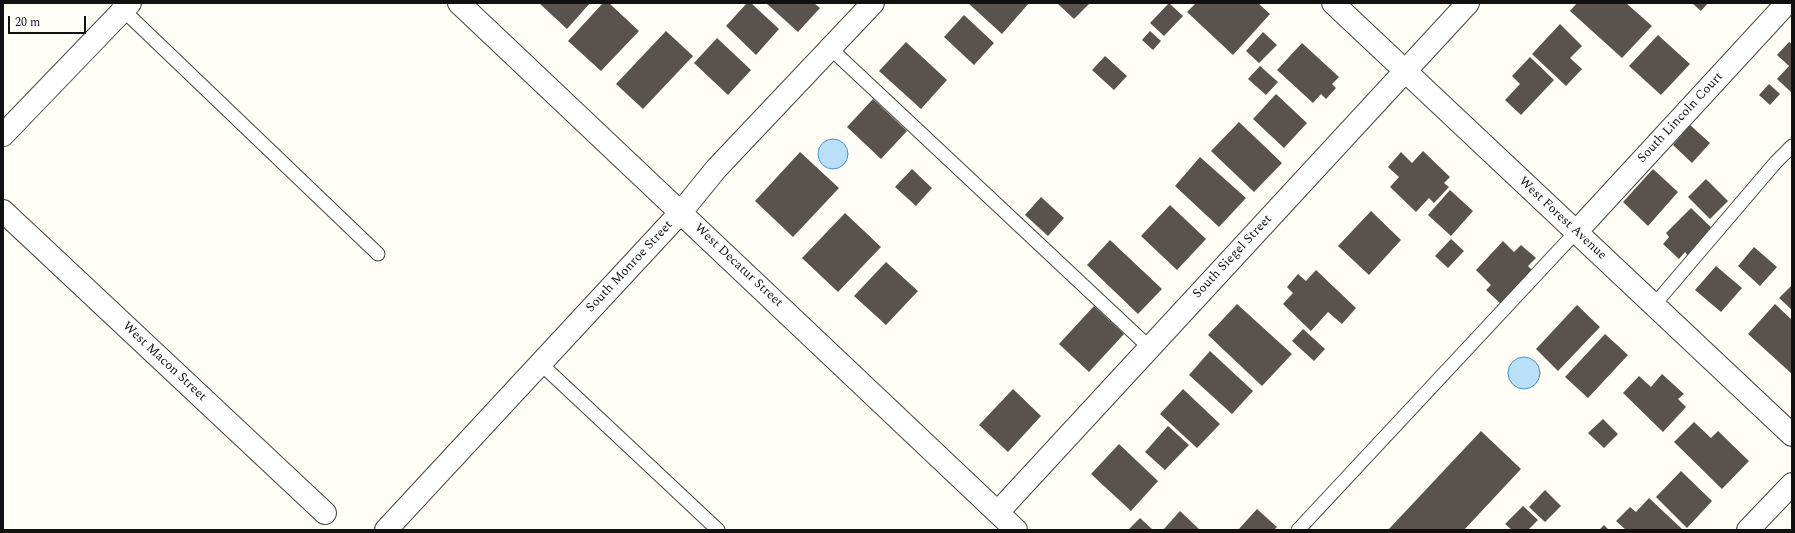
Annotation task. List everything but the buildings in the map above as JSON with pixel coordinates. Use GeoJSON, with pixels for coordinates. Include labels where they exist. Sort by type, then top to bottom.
{"type":"FeatureCollection","features":[{"type":"Feature","properties":{"kind":"street","name":"West Decatur Street"},"geometry":{"type":"LineString","coordinates":[[459,3],[1016,530]]}},
{"type":"Feature","properties":{"kind":"street","name":"South Monroe Street"},"geometry":{"type":"LineString","coordinates":[[386,530],[681,212],[716,169],[873,3]]}},
{"type":"Feature","properties":{"kind":"street","name":"West Forest Avenue"},"geometry":{"type":"LineString","coordinates":[[1333,3],[1792,434]]}},
{"type":"Feature","properties":{"kind":"street","name":"South Siegel Street"},"geometry":{"type":"LineString","coordinates":[[998,512],[1468,3]]}},
{"type":"Feature","properties":{"kind":"street","name":"South Lincoln Court"},"geometry":{"type":"LineString","coordinates":[[1576,232],[1787,3]]}},
{"type":"Feature","properties":{"kind":"street"},"geometry":{"type":"LineString","coordinates":[[3,135],[123,5]]}},
{"type":"Feature","properties":{"kind":"street","name":"West Macon Street"},"geometry":{"type":"LineString","coordinates":[[3,211],[325,513]]}},
{"type":"Feature","properties":{"kind":"street"},"geometry":{"type":"LineString","coordinates":[[1748,530],[1792,484]]}},
{"type":"Feature","properties":{"kind":"lane"},"geometry":{"type":"LineString","coordinates":[[123,5],[378,254]]}},
{"type":"Feature","properties":{"kind":"lane"},"geometry":{"type":"LineString","coordinates":[[830,48],[1150,348]]}},
{"type":"Feature","properties":{"kind":"lane"},"geometry":{"type":"LineString","coordinates":[[1654,305],[1776,162],[1792,146]]}},
{"type":"Feature","properties":{"kind":"lane"},"geometry":{"type":"LineString","coordinates":[[1298,530],[1576,232]]}},
{"type":"Feature","properties":{"kind":"lane"},"geometry":{"type":"LineString","coordinates":[[541,364],[718,530]]}},
{"type":"Feature","properties":{"kind":"water"},"geometry":{"type":"Polygon","coordinates":[[[833,139],[839,140],[847,148],[847,160],[839,168],[833,169],[827,168],[819,160],[818,154],[819,148],[827,140],[833,139]]]}},
{"type":"Feature","properties":{"kind":"water"},"geometry":{"type":"Polygon","coordinates":[[[1524,357],[1530,358],[1537,364],[1540,373],[1539,379],[1533,386],[1524,389],[1518,388],[1511,382],[1508,373],[1509,367],[1515,360],[1524,357]]]}}]}
